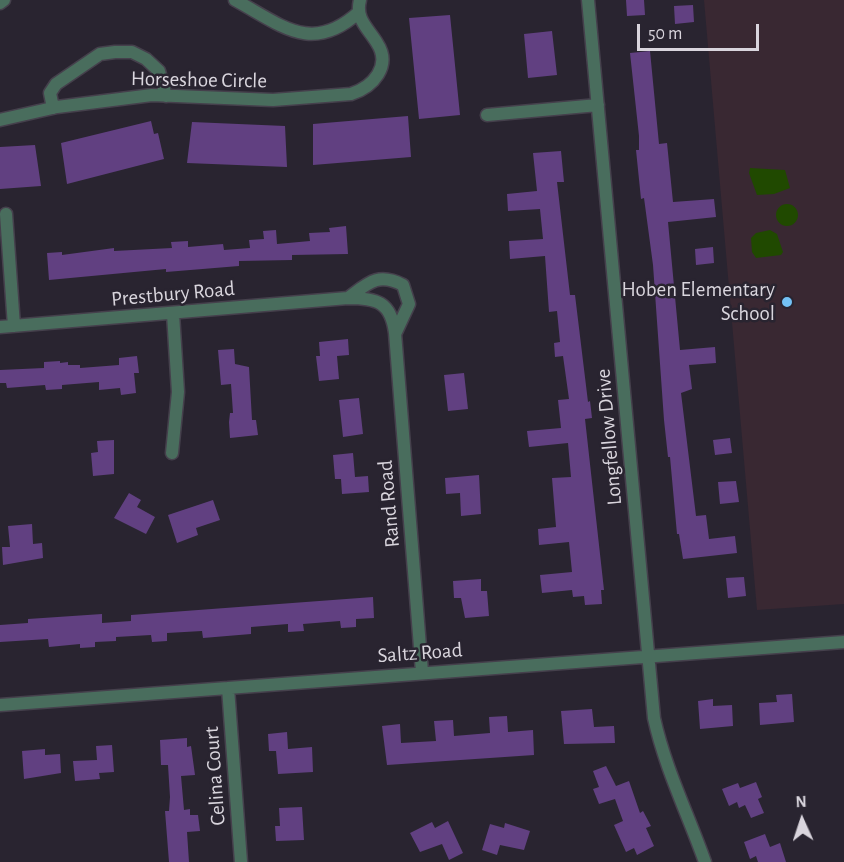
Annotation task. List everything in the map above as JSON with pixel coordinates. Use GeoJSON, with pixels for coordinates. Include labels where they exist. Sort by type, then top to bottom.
{"type":"FeatureCollection","features":[{"type":"Feature","properties":{"kind":"street"},"geometry":{"type":"LineString","coordinates":[[0,3],[4,0]]}},
{"type":"Feature","properties":{"kind":"street"},"geometry":{"type":"LineString","coordinates":[[235,0],[289,30],[312,36],[327,33],[346,24],[360,6]]}},
{"type":"Feature","properties":{"kind":"street","name":"Longfellow Drive"},"geometry":{"type":"LineString","coordinates":[[588,0],[654,718],[660,747],[705,862]]}},
{"type":"Feature","properties":{"kind":"street","name":"Horseshoe Circle"},"geometry":{"type":"LineString","coordinates":[[0,120],[53,108],[142,96],[273,100],[351,94],[364,90],[377,78],[382,58],[378,44],[363,25],[360,6]]}},
{"type":"Feature","properties":{"kind":"street"},"geometry":{"type":"LineString","coordinates":[[53,108],[50,93],[56,84],[100,54],[115,51],[132,52],[146,59],[159,71],[166,96]]}},
{"type":"Feature","properties":{"kind":"street"},"geometry":{"type":"LineString","coordinates":[[487,115],[598,105]]}},
{"type":"Feature","properties":{"kind":"street"},"geometry":{"type":"LineString","coordinates":[[6,214],[14,326]]}},
{"type":"Feature","properties":{"kind":"street"},"geometry":{"type":"LineString","coordinates":[[348,298],[372,280],[390,278],[403,285],[409,304],[395,333]]}},
{"type":"Feature","properties":{"kind":"street","name":"Prestbury Road"},"geometry":{"type":"LineString","coordinates":[[0,327],[348,298],[370,298],[384,305]]}},
{"type":"Feature","properties":{"kind":"street","name":"Rand Road"},"geometry":{"type":"LineString","coordinates":[[384,305],[393,316],[395,333],[422,672]]}},
{"type":"Feature","properties":{"kind":"street"},"geometry":{"type":"LineString","coordinates":[[172,453],[178,392],[173,314]]}},
{"type":"Feature","properties":{"kind":"street","name":"Saltz Road"},"geometry":{"type":"LineString","coordinates":[[0,705],[844,642]]}},
{"type":"Feature","properties":{"kind":"street","name":"Celina Court"},"geometry":{"type":"LineString","coordinates":[[228,688],[241,862]]}},
{"type":"Feature","properties":{"kind":"shaded area","name":"Hoben Elementary School"},"geometry":{"type":"Polygon","coordinates":[[[704,0],[844,0],[844,604],[757,610],[704,0]]]}},
{"type":"Feature","properties":{"kind":"green space"},"geometry":{"type":"Polygon","coordinates":[[[750,168],[785,170],[790,188],[774,194],[757,195],[749,173],[750,168]]]}},
{"type":"Feature","properties":{"kind":"green space"},"geometry":{"type":"Polygon","coordinates":[[[783,204],[791,204],[798,211],[798,219],[791,226],[783,226],[776,219],[776,211],[783,204]]]}},
{"type":"Feature","properties":{"kind":"green space"},"geometry":{"type":"Polygon","coordinates":[[[770,230],[777,234],[783,252],[781,255],[756,258],[752,252],[751,238],[756,233],[770,230]]]}},
{"type":"Feature","properties":{"kind":"building"},"geometry":{"type":"Polygon","coordinates":[[[626,0],[644,0],[645,15],[627,16],[626,0]]]}},
{"type":"Feature","properties":{"kind":"building"},"geometry":{"type":"Polygon","coordinates":[[[693,5],[694,22],[675,24],[674,6],[693,5]]]}},
{"type":"Feature","properties":{"kind":"building"},"geometry":{"type":"Polygon","coordinates":[[[450,15],[460,115],[419,119],[409,18],[450,15]]]}},
{"type":"Feature","properties":{"kind":"building"},"geometry":{"type":"Polygon","coordinates":[[[552,31],[557,75],[528,78],[524,34],[552,31]]]}},
{"type":"Feature","properties":{"kind":"building"},"geometry":{"type":"Polygon","coordinates":[[[650,51],[659,144],[667,143],[673,202],[714,199],[716,217],[668,222],[680,350],[715,347],[716,363],[689,365],[692,389],[681,393],[696,516],[706,515],[709,539],[735,536],[737,553],[683,559],[679,534],[677,534],[664,420],[653,265],[644,198],[641,199],[636,150],[639,150],[639,136],[630,53],[650,51]]]}},
{"type":"Feature","properties":{"kind":"building"},"geometry":{"type":"Polygon","coordinates":[[[408,116],[411,157],[313,165],[313,124],[408,116]]]}},
{"type":"Feature","properties":{"kind":"building"},"geometry":{"type":"Polygon","coordinates":[[[151,121],[154,134],[158,133],[164,159],[67,184],[61,143],[151,121]]]}},
{"type":"Feature","properties":{"kind":"building"},"geometry":{"type":"Polygon","coordinates":[[[192,122],[285,126],[287,167],[187,163],[192,122]]]}},
{"type":"Feature","properties":{"kind":"building"},"geometry":{"type":"Polygon","coordinates":[[[35,145],[41,186],[0,189],[0,147],[35,145]]]}},
{"type":"Feature","properties":{"kind":"building"},"geometry":{"type":"Polygon","coordinates":[[[561,151],[564,182],[557,182],[570,295],[575,295],[592,418],[585,419],[604,590],[601,590],[602,604],[585,605],[584,596],[573,597],[572,590],[542,593],[540,575],[572,572],[569,542],[539,545],[538,529],[556,527],[552,478],[571,477],[568,443],[529,447],[527,431],[561,428],[558,400],[569,399],[563,356],[555,357],[554,343],[560,342],[557,311],[549,312],[545,256],[510,259],[509,241],[543,239],[540,209],[508,211],[507,194],[537,191],[533,153],[561,151]]]}},
{"type":"Feature","properties":{"kind":"building"},"geometry":{"type":"Polygon","coordinates":[[[346,226],[348,254],[292,255],[292,260],[239,261],[239,266],[166,272],[166,269],[49,280],[47,253],[62,252],[62,255],[114,248],[114,251],[172,248],[171,242],[188,241],[188,247],[223,244],[224,250],[250,248],[249,240],[264,239],[263,231],[276,230],[277,244],[310,241],[309,233],[330,232],[329,228],[346,226]]]}},
{"type":"Feature","properties":{"kind":"building"},"geometry":{"type":"Polygon","coordinates":[[[713,247],[714,263],[696,265],[695,249],[713,247]]]}},
{"type":"Feature","properties":{"kind":"building"},"geometry":{"type":"Polygon","coordinates":[[[348,339],[349,355],[337,356],[339,379],[319,381],[316,356],[320,356],[319,342],[348,339]]]}},
{"type":"Feature","properties":{"kind":"building"},"geometry":{"type":"Polygon","coordinates":[[[234,349],[235,364],[249,367],[252,420],[256,420],[258,435],[230,438],[230,413],[233,413],[231,384],[221,385],[218,350],[234,349]]]}},
{"type":"Feature","properties":{"kind":"building"},"geometry":{"type":"Polygon","coordinates":[[[137,356],[139,373],[134,373],[136,393],[121,395],[120,388],[99,390],[99,382],[62,385],[62,389],[46,390],[45,385],[7,388],[6,383],[0,383],[0,370],[44,368],[44,362],[60,361],[60,363],[68,362],[68,365],[80,365],[80,368],[119,365],[119,358],[137,356]]]}},
{"type":"Feature","properties":{"kind":"building"},"geometry":{"type":"Polygon","coordinates":[[[464,373],[468,409],[448,411],[444,375],[464,373]]]}},
{"type":"Feature","properties":{"kind":"building"},"geometry":{"type":"Polygon","coordinates":[[[359,398],[363,434],[343,437],[339,400],[359,398]]]}},
{"type":"Feature","properties":{"kind":"building"},"geometry":{"type":"Polygon","coordinates":[[[730,438],[732,453],[715,455],[713,440],[730,438]]]}},
{"type":"Feature","properties":{"kind":"building"},"geometry":{"type":"Polygon","coordinates":[[[114,440],[114,474],[93,476],[91,453],[98,452],[97,441],[114,440]]]}},
{"type":"Feature","properties":{"kind":"building"},"geometry":{"type":"Polygon","coordinates":[[[353,453],[355,477],[368,476],[369,492],[342,494],[341,479],[335,479],[333,455],[353,453]]]}},
{"type":"Feature","properties":{"kind":"building"},"geometry":{"type":"Polygon","coordinates":[[[479,475],[481,514],[461,516],[460,493],[446,494],[445,478],[479,475]]]}},
{"type":"Feature","properties":{"kind":"building"},"geometry":{"type":"Polygon","coordinates":[[[736,481],[739,502],[720,504],[718,482],[736,481]]]}},
{"type":"Feature","properties":{"kind":"building"},"geometry":{"type":"Polygon","coordinates":[[[129,493],[141,500],[137,507],[155,517],[146,534],[114,518],[129,493]]]}},
{"type":"Feature","properties":{"kind":"building"},"geometry":{"type":"Polygon","coordinates":[[[213,500],[220,520],[196,528],[198,535],[177,543],[168,515],[213,500]]]}},
{"type":"Feature","properties":{"kind":"building"},"geometry":{"type":"Polygon","coordinates":[[[32,524],[33,544],[42,543],[43,558],[3,565],[2,547],[10,547],[8,526],[32,524]]]}},
{"type":"Feature","properties":{"kind":"building"},"geometry":{"type":"Polygon","coordinates":[[[744,577],[746,596],[728,598],[726,578],[744,577]]]}},
{"type":"Feature","properties":{"kind":"building"},"geometry":{"type":"Polygon","coordinates":[[[481,579],[481,591],[487,591],[489,616],[465,618],[461,598],[454,598],[453,581],[481,579]]]}},
{"type":"Feature","properties":{"kind":"building"},"geometry":{"type":"Polygon","coordinates":[[[373,597],[374,618],[356,619],[356,627],[341,628],[340,621],[303,624],[304,631],[288,632],[288,624],[251,627],[251,634],[203,638],[202,631],[167,633],[167,641],[152,642],[151,635],[116,637],[116,641],[95,642],[95,647],[80,648],[80,644],[49,647],[48,639],[0,642],[0,625],[28,623],[28,619],[102,614],[102,623],[131,621],[131,615],[373,597]]]}},
{"type":"Feature","properties":{"kind":"building"},"geometry":{"type":"Polygon","coordinates":[[[792,694],[794,722],[760,725],[759,703],[777,702],[776,695],[792,694]]]}},
{"type":"Feature","properties":{"kind":"building"},"geometry":{"type":"Polygon","coordinates":[[[713,699],[713,706],[732,705],[733,726],[700,729],[698,701],[713,699]]]}},
{"type":"Feature","properties":{"kind":"building"},"geometry":{"type":"Polygon","coordinates":[[[592,709],[594,727],[614,726],[615,743],[564,744],[561,711],[592,709]]]}},
{"type":"Feature","properties":{"kind":"building"},"geometry":{"type":"Polygon","coordinates":[[[507,716],[508,732],[533,730],[534,755],[387,765],[382,726],[400,724],[401,743],[436,741],[434,721],[453,720],[454,736],[490,733],[489,717],[507,716]]]}},
{"type":"Feature","properties":{"kind":"building"},"geometry":{"type":"Polygon","coordinates":[[[287,732],[288,749],[312,747],[313,772],[278,774],[276,751],[269,751],[268,734],[287,732]]]}},
{"type":"Feature","properties":{"kind":"building"},"geometry":{"type":"Polygon","coordinates":[[[187,738],[187,747],[191,746],[195,775],[181,776],[184,810],[190,809],[190,815],[198,815],[200,831],[187,832],[189,862],[169,862],[165,811],[169,811],[170,797],[168,765],[161,765],[160,740],[187,738]]]}},
{"type":"Feature","properties":{"kind":"building"},"geometry":{"type":"Polygon","coordinates":[[[112,745],[114,772],[99,773],[100,779],[75,781],[73,761],[97,760],[96,746],[112,745]]]}},
{"type":"Feature","properties":{"kind":"building"},"geometry":{"type":"Polygon","coordinates":[[[45,749],[45,755],[60,754],[61,773],[24,779],[22,751],[45,749]]]}},
{"type":"Feature","properties":{"kind":"building"},"geometry":{"type":"Polygon","coordinates":[[[606,766],[616,786],[629,781],[640,813],[643,811],[651,826],[646,828],[654,846],[637,855],[634,848],[626,852],[614,825],[623,821],[615,799],[599,804],[593,789],[599,787],[593,771],[606,766]]]}},
{"type":"Feature","properties":{"kind":"building"},"geometry":{"type":"Polygon","coordinates":[[[756,782],[762,797],[758,799],[764,813],[751,818],[745,805],[739,808],[737,802],[729,806],[722,789],[738,783],[740,788],[756,782]]]}},
{"type":"Feature","properties":{"kind":"building"},"geometry":{"type":"Polygon","coordinates":[[[302,807],[304,840],[276,841],[275,826],[280,826],[279,808],[302,807]]]}},
{"type":"Feature","properties":{"kind":"building"},"geometry":{"type":"Polygon","coordinates":[[[448,821],[463,853],[449,860],[442,844],[420,852],[410,833],[432,822],[435,828],[448,821]]]}},
{"type":"Feature","properties":{"kind":"building"},"geometry":{"type":"Polygon","coordinates":[[[505,823],[530,831],[524,850],[500,845],[497,855],[482,850],[490,824],[504,828],[505,823]]]}},
{"type":"Feature","properties":{"kind":"building"},"geometry":{"type":"Polygon","coordinates":[[[765,834],[770,847],[780,843],[786,862],[758,862],[756,856],[750,859],[744,842],[765,834]]]}},
{"type":"Feature","properties":{"kind":"place","name":"Hoben Elementary School"},"geometry":{"type":"Point","coordinates":[787,302]}}]}
